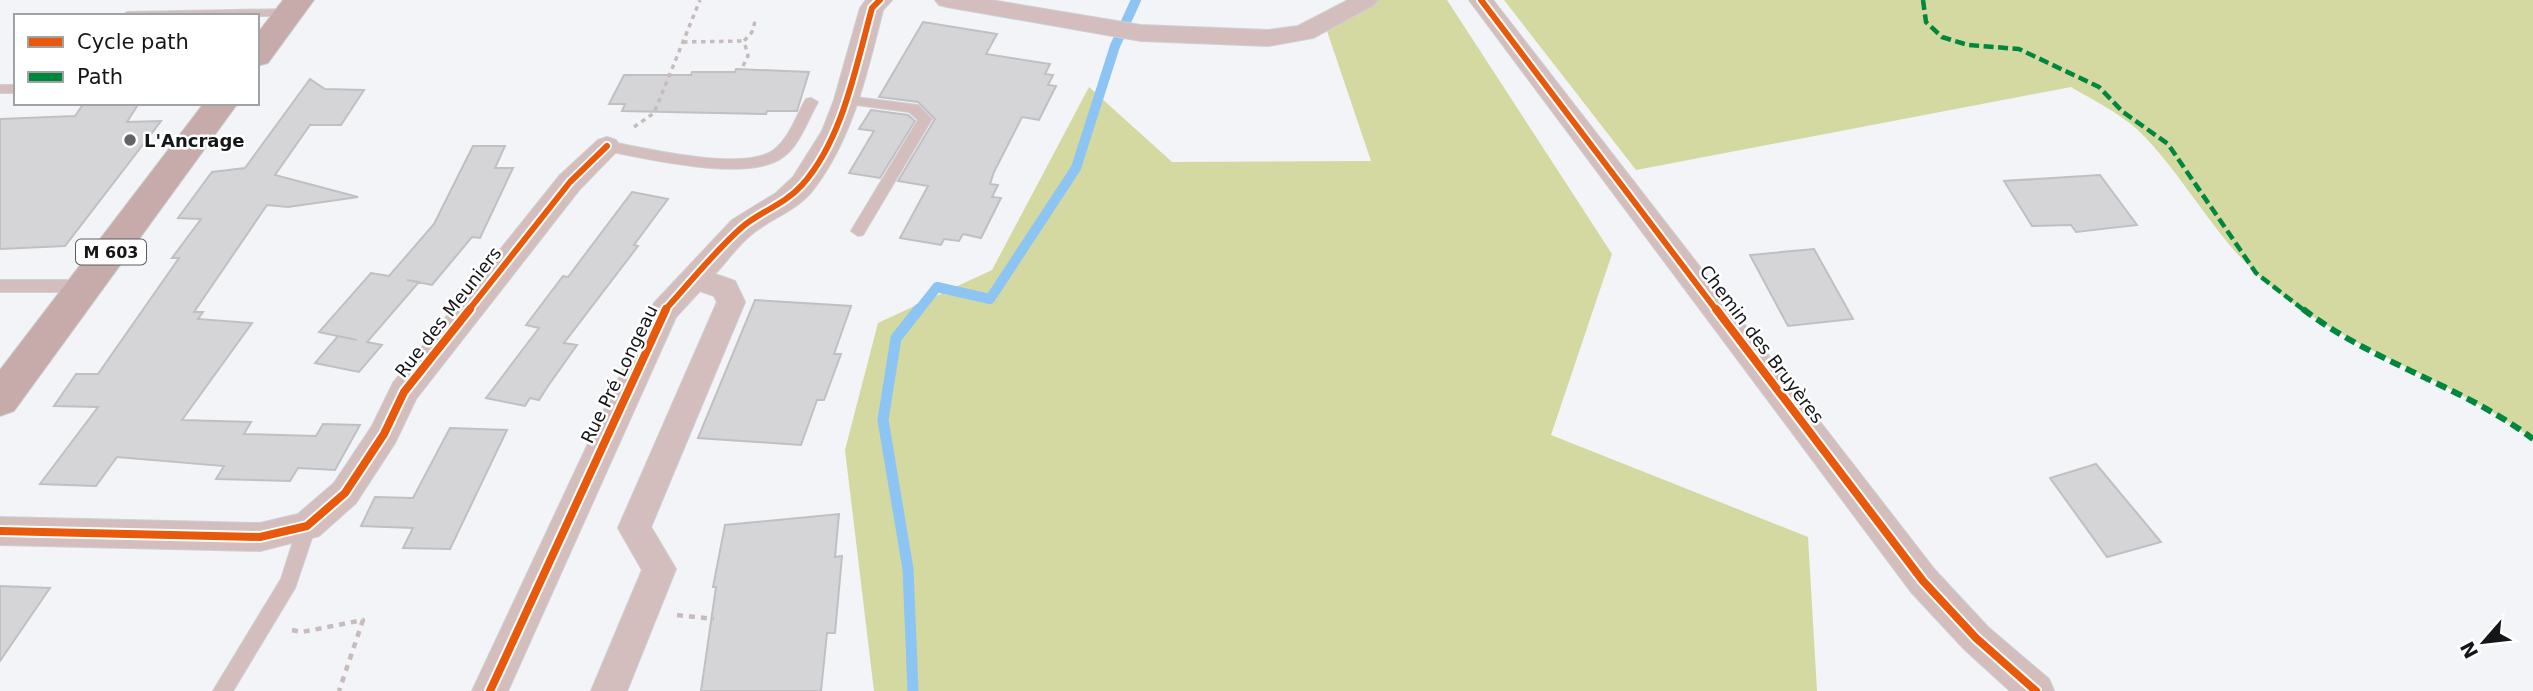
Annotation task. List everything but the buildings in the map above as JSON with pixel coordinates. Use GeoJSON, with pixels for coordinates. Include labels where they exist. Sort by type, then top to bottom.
{"type":"FeatureCollection","features":[{"type":"Feature","properties":{"kind":"main road"},"geometry":{"type":"LineString","coordinates":[[259,53],[294,6]]}},
{"type":"Feature","properties":{"kind":"main road","name":"M 603"},"geometry":{"type":"LineString","coordinates":[[0,400],[221,105]]}},
{"type":"Feature","properties":{"kind":"street","name":"Rue Pré Longeau"},"geometry":{"type":"LineString","coordinates":[[490,691],[664,311],[742,227],[786,200],[803,184],[835,131],[847,100],[872,8],[880,0]]}},
{"type":"Feature","properties":{"kind":"street"},"geometry":{"type":"LineString","coordinates":[[947,0],[1141,33],[1268,38],[1304,33],[1366,0]]}},
{"type":"Feature","properties":{"kind":"street","name":"Chemin des Bruyères"},"geometry":{"type":"LineString","coordinates":[[1481,0],[1923,581],[1976,638],[2036,691]]}},
{"type":"Feature","properties":{"kind":"street","name":"Rue des Meuniers"},"geometry":{"type":"LineString","coordinates":[[0,531],[260,537],[307,526],[345,493],[384,434],[404,392],[570,182],[607,146]]}},
{"type":"Feature","properties":{"kind":"street"},"geometry":{"type":"LineString","coordinates":[[610,691],[659,569],[634,528],[731,302],[725,289],[695,278]]}},
{"type":"Feature","properties":{"kind":"lane"},"geometry":{"type":"LineString","coordinates":[[160,14],[294,6]]}},
{"type":"Feature","properties":{"kind":"lane"},"geometry":{"type":"LineString","coordinates":[[847,100],[913,108],[925,119],[858,231]]}},
{"type":"Feature","properties":{"kind":"lane"},"geometry":{"type":"LineString","coordinates":[[607,146],[650,155],[751,165],[768,161],[780,153],[811,102]]}},
{"type":"Feature","properties":{"kind":"lane"},"geometry":{"type":"LineString","coordinates":[[0,286],[85,286]]}},
{"type":"Feature","properties":{"kind":"lane"},"geometry":{"type":"LineString","coordinates":[[222,691],[289,582],[307,526]]}},
{"type":"Feature","properties":{"kind":"path"},"geometry":{"type":"LineString","coordinates":[[607,146],[654,113],[699,0]]}},
{"type":"Feature","properties":{"kind":"path"},"geometry":{"type":"LineString","coordinates":[[683,42],[744,41],[752,32],[756,18]]}},
{"type":"Feature","properties":{"kind":"path"},"geometry":{"type":"LineString","coordinates":[[743,66],[748,56],[744,41]]}},
{"type":"Feature","properties":{"kind":"path"},"geometry":{"type":"LineString","coordinates":[[260,627],[302,632],[363,620],[339,691]]}},
{"type":"Feature","properties":{"kind":"green space"},"geometry":{"type":"Polygon","coordinates":[[[1366,0],[1447,0],[1612,254],[1551,435],[1808,537],[1817,691],[874,691],[845,450],[878,323],[992,270],[1089,87],[1172,162],[1371,161],[1325,25],[1366,0]]]}},
{"type":"Feature","properties":{"kind":"green space"},"geometry":{"type":"Polygon","coordinates":[[[1504,0],[2533,0],[2533,439],[2465,397],[2356,342],[2287,299],[2240,257],[2169,165],[2138,130],[2114,112],[2071,87],[1636,170],[1504,0]]]}},
{"type":"Feature","properties":{"kind":"waterway"},"geometry":{"type":"LineString","coordinates":[[918,311],[937,287],[990,299],[1076,168],[1115,46],[1136,0]]}},
{"type":"Feature","properties":{"kind":"waterway"},"geometry":{"type":"LineString","coordinates":[[913,691],[908,569],[883,420],[896,338],[919,309]]}},
{"type":"Feature","properties":{"kind":"marked path"},"geometry":{"type":"LineString","coordinates":[[1923,0],[1926,22],[1942,37],[1968,45],[2019,49],[2099,87],[2123,112],[2168,144],[2256,273],[2308,313],[2354,340],[2500,414],[2533,439]]}},
{"type":"Feature","properties":{"kind":"cycle path"},"geometry":{"type":"LineString","coordinates":[[490,691],[664,311],[742,227],[786,200],[803,184],[835,131],[847,100],[872,8],[880,0]]}},
{"type":"Feature","properties":{"kind":"cycle path"},"geometry":{"type":"LineString","coordinates":[[1481,0],[1923,581],[1976,638],[2036,691]]}},
{"type":"Feature","properties":{"kind":"cycle path"},"geometry":{"type":"LineString","coordinates":[[0,531],[260,537],[307,526],[345,493],[384,434],[404,392],[570,182],[607,146]]}},
{"type":"Feature","properties":{"kind":"place","name":"L'Ancrage"},"geometry":{"type":"Point","coordinates":[130,140]}}]}
